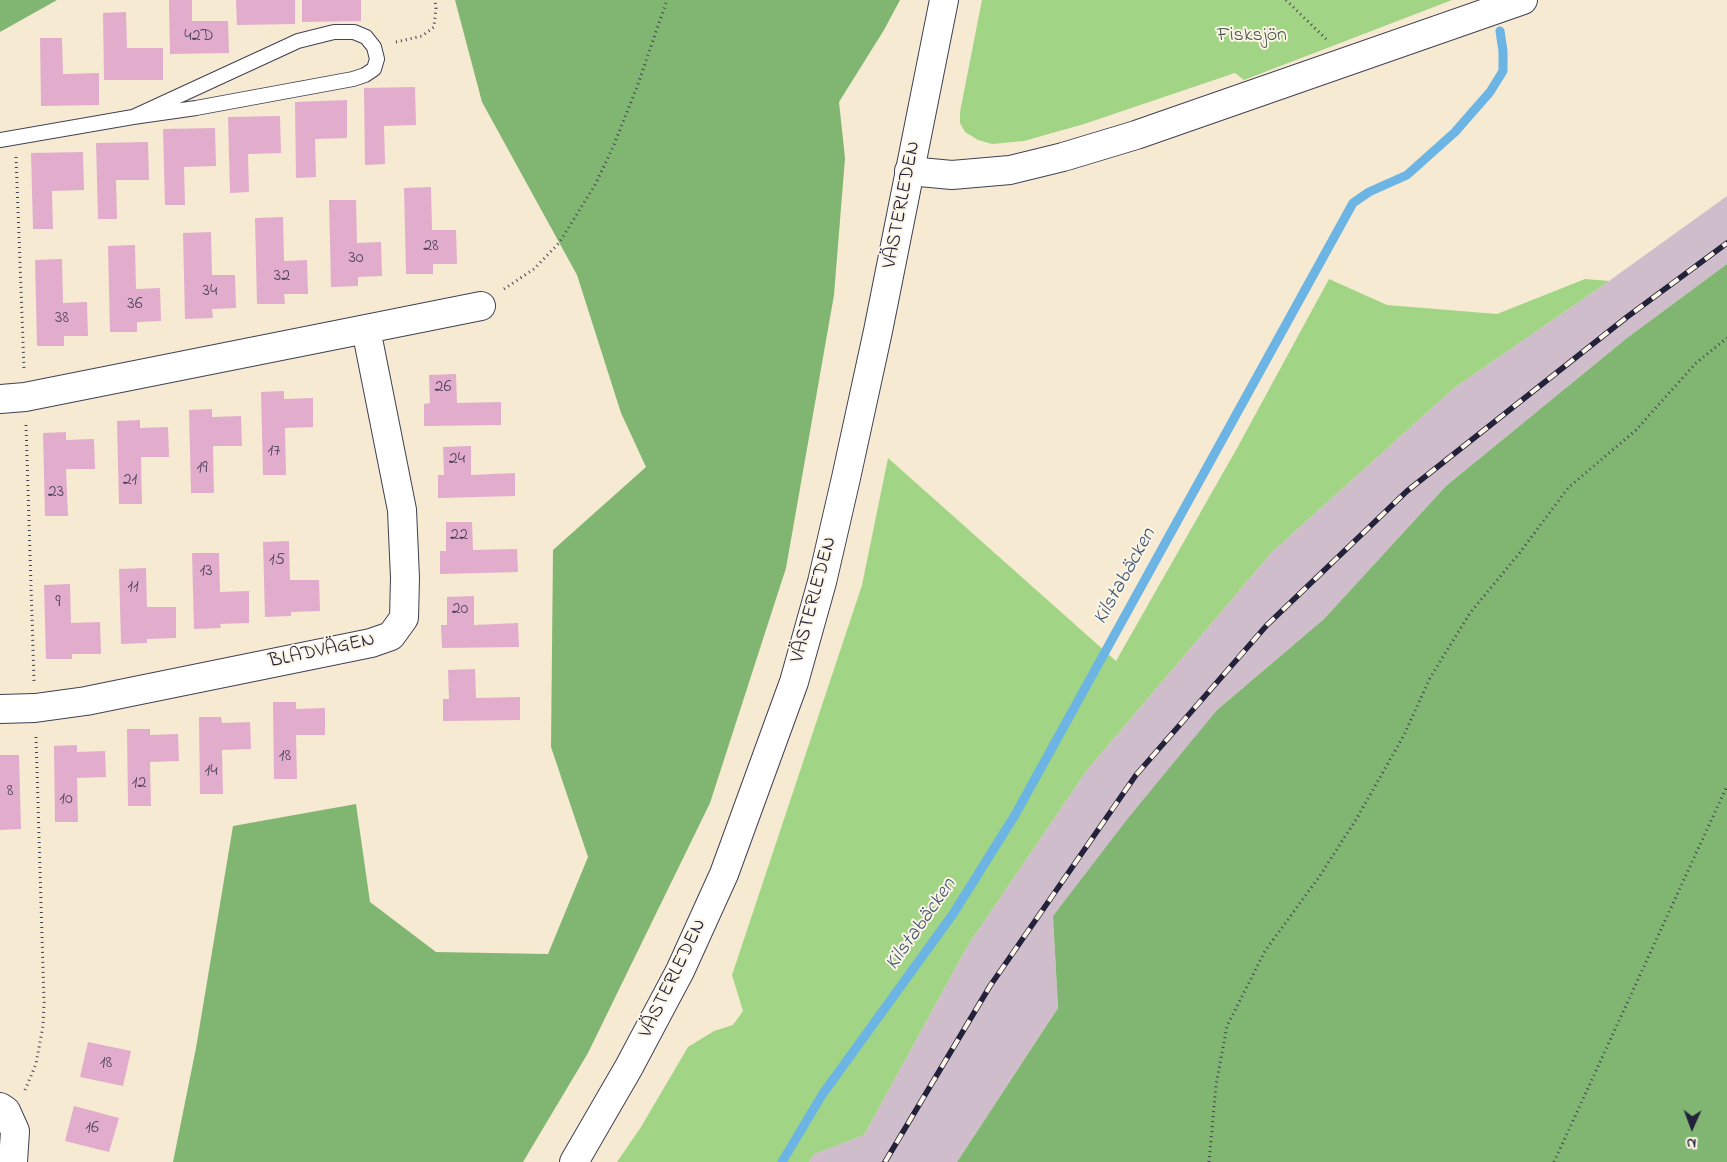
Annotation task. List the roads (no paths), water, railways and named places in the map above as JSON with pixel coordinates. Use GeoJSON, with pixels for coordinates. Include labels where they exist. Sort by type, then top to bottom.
{"type":"FeatureCollection","features":[{"type":"Feature","properties":{"kind":"street","name":"VÄSTERLEDEN"},"geometry":{"type":"LineString","coordinates":[[574,1162],[629,1067],[666,997],[724,874],[794,682],[822,582],[844,488],[944,0]]}},
{"type":"Feature","properties":{"kind":"street"},"geometry":{"type":"LineString","coordinates":[[909,171],[952,175],[1010,170],[1062,157],[1136,135],[1523,0]]}},
{"type":"Feature","properties":{"kind":"street"},"geometry":{"type":"LineString","coordinates":[[12,398],[482,306]]}},
{"type":"Feature","properties":{"kind":"street","name":"BLADVÄGEN"},"geometry":{"type":"LineString","coordinates":[[0,710],[35,708],[86,701],[362,645],[391,636],[404,618],[405,578],[402,510],[366,329]]}},
{"type":"Feature","properties":{"kind":"street"},"geometry":{"type":"LineString","coordinates":[[3,1109],[15,1131],[13,1162]]}},
{"type":"Feature","properties":{"kind":"lane"},"geometry":{"type":"LineString","coordinates":[[0,140],[196,108],[353,79],[365,75],[374,69],[376,59],[374,47],[366,37],[354,32],[334,32],[298,41],[133,117]]}},
{"type":"Feature","properties":{"kind":"waterway","name":"Kilstabäcken"},"geometry":{"type":"LineString","coordinates":[[782,1162],[822,1095],[953,914],[1015,815],[1353,203],[1369,192],[1407,175],[1455,132],[1490,92],[1503,71],[1500,31]]}},
{"type":"Feature","properties":{"kind":"railway"},"geometry":{"type":"LineString","coordinates":[[885,1162],[990,986],[1136,775],[1267,625],[1407,491],[1627,317],[1727,243]]}},
{"type":"Feature","properties":{"kind":"park label","name":"Fisksjön"},"geometry":{"type":"Point","coordinates":[1252,37]}}]}
